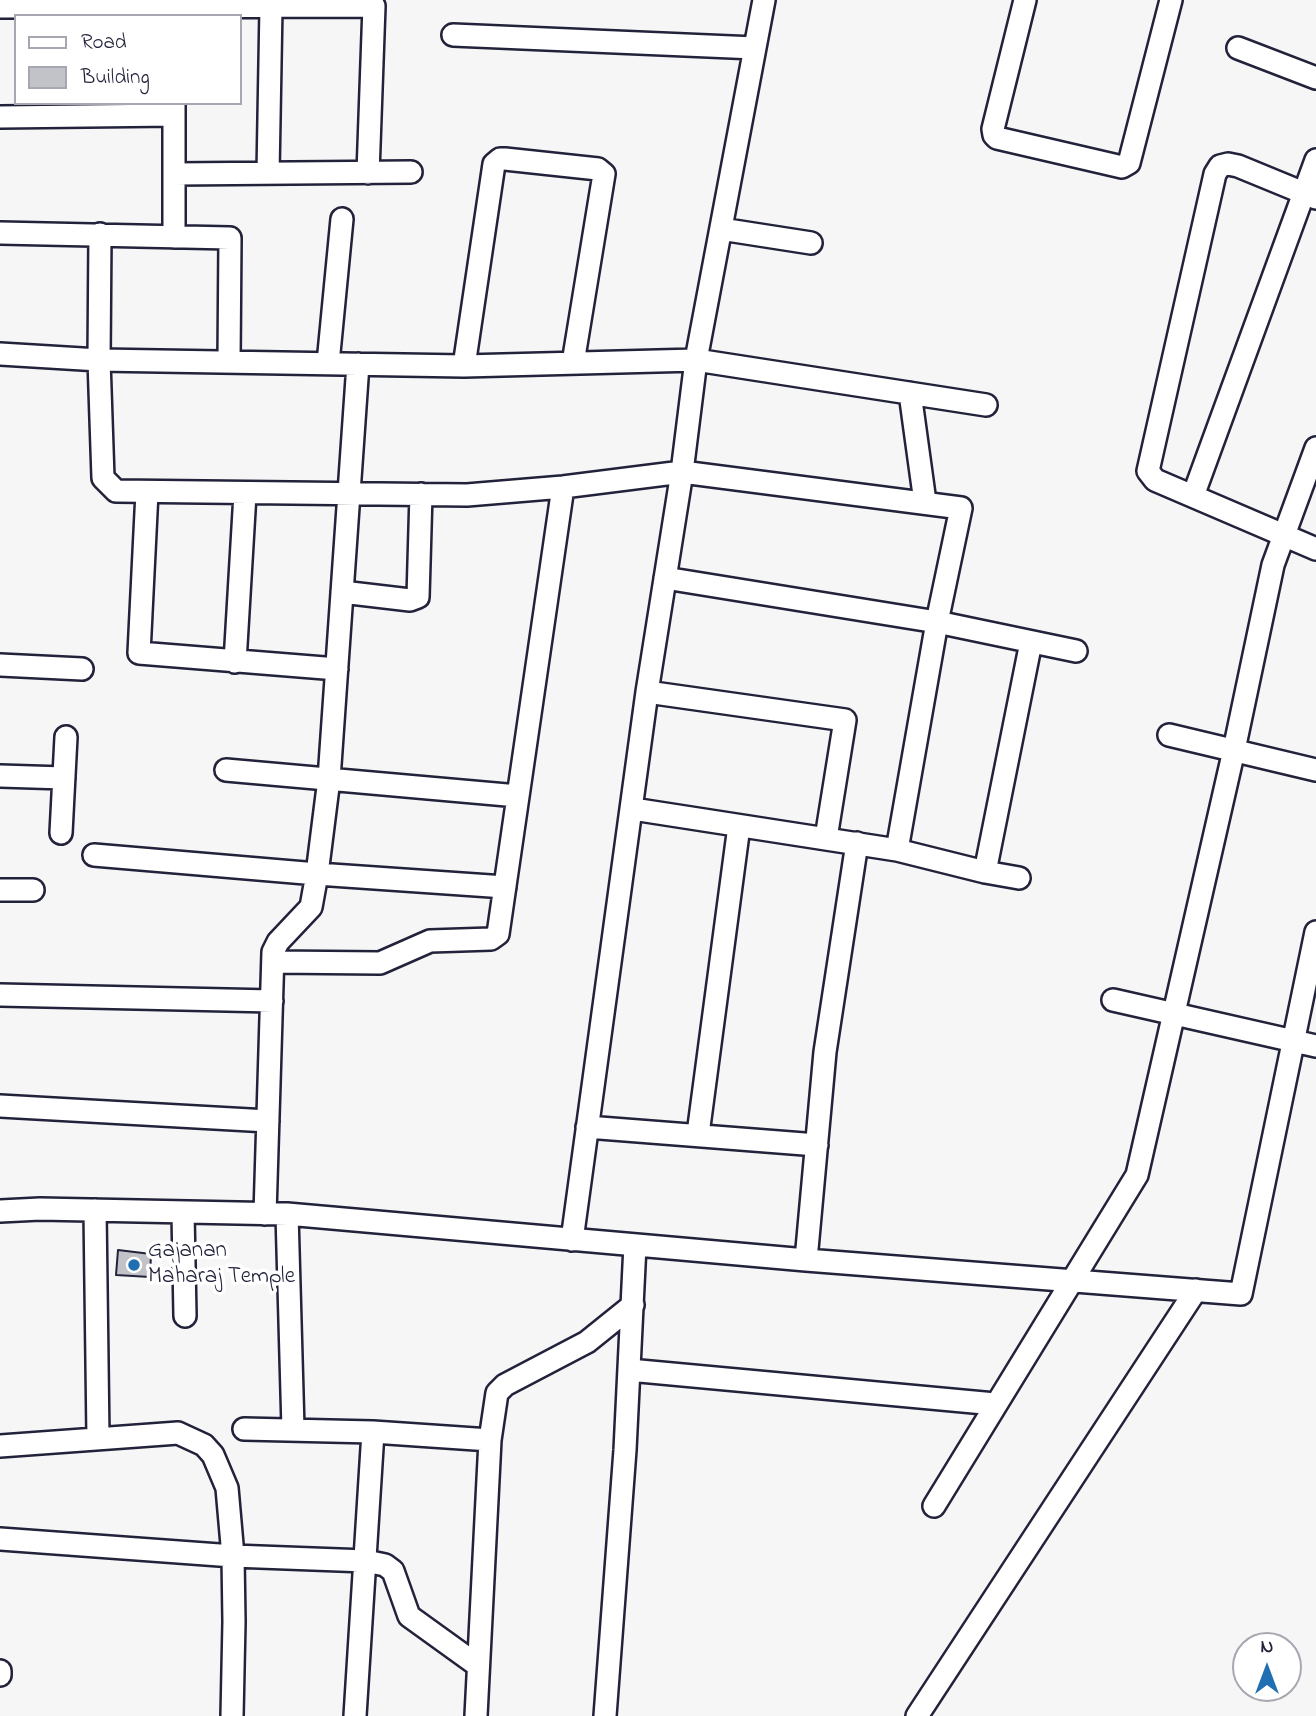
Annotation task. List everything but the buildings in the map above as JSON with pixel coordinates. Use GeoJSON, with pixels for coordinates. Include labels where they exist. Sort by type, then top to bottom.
{"type":"FeatureCollection","features":[{"type":"Feature","properties":{"kind":"street"},"geometry":{"type":"LineString","coordinates":[[572,1240],[696,360],[764,0]]}},
{"type":"Feature","properties":{"kind":"street"},"geometry":{"type":"LineString","coordinates":[[1026,0],[993,129],[994,135],[997,138],[1122,167],[1129,163],[1171,0]]}},
{"type":"Feature","properties":{"kind":"street"},"geometry":{"type":"LineString","coordinates":[[0,6],[174,11],[374,3],[368,173]]}},
{"type":"Feature","properties":{"kind":"street"},"geometry":{"type":"LineString","coordinates":[[268,173],[271,7]]}},
{"type":"Feature","properties":{"kind":"street"},"geometry":{"type":"LineString","coordinates":[[453,35],[755,48]]}},
{"type":"Feature","properties":{"kind":"street"},"geometry":{"type":"LineString","coordinates":[[1238,48],[1316,78]]}},
{"type":"Feature","properties":{"kind":"street"},"geometry":{"type":"LineString","coordinates":[[0,117],[174,109],[174,237]]}},
{"type":"Feature","properties":{"kind":"street"},"geometry":{"type":"LineString","coordinates":[[464,366],[494,164],[500,159],[598,169],[604,174],[573,363]]}},
{"type":"Feature","properties":{"kind":"street"},"geometry":{"type":"LineString","coordinates":[[1192,496],[1310,195],[1316,160]]}},
{"type":"Feature","properties":{"kind":"street"},"geometry":{"type":"LineString","coordinates":[[1310,195],[1238,166],[1220,166],[1215,174],[1148,471],[1155,480],[1316,549]]}},
{"type":"Feature","properties":{"kind":"street"},"geometry":{"type":"LineString","coordinates":[[174,174],[411,172]]}},
{"type":"Feature","properties":{"kind":"street"},"geometry":{"type":"LineString","coordinates":[[328,363],[342,219]]}},
{"type":"Feature","properties":{"kind":"street"},"geometry":{"type":"LineString","coordinates":[[721,229],[811,243]]}},
{"type":"Feature","properties":{"kind":"street"},"geometry":{"type":"LineString","coordinates":[[0,233],[230,238],[229,361]]}},
{"type":"Feature","properties":{"kind":"street"},"geometry":{"type":"LineString","coordinates":[[100,234],[99,360],[103,478],[116,491],[467,495],[563,487],[682,472],[961,508],[937,622],[897,850]]}},
{"type":"Feature","properties":{"kind":"street"},"geometry":{"type":"LineString","coordinates":[[0,354],[99,360],[464,366],[696,360],[986,405]]}},
{"type":"Feature","properties":{"kind":"street"},"geometry":{"type":"LineString","coordinates":[[265,1214],[273,962],[275,946],[311,907],[317,874],[329,779],[358,364]]}},
{"type":"Feature","properties":{"kind":"street"},"geometry":{"type":"LineString","coordinates":[[910,393],[925,502]]}},
{"type":"Feature","properties":{"kind":"street"},"geometry":{"type":"LineString","coordinates":[[934,1506],[1137,1175],[1234,750],[1273,565],[1316,448]]}},
{"type":"Feature","properties":{"kind":"street"},"geometry":{"type":"LineString","coordinates":[[273,962],[380,963],[430,941],[491,939],[498,934],[563,487]]}},
{"type":"Feature","properties":{"kind":"street"},"geometry":{"type":"LineString","coordinates":[[147,492],[139,653],[337,669]]}},
{"type":"Feature","properties":{"kind":"street"},"geometry":{"type":"LineString","coordinates":[[235,662],[245,494]]}},
{"type":"Feature","properties":{"kind":"street"},"geometry":{"type":"LineString","coordinates":[[342,592],[410,600],[418,597],[421,494]]}},
{"type":"Feature","properties":{"kind":"street"},"geometry":{"type":"LineString","coordinates":[[665,578],[937,622],[1076,651]]}},
{"type":"Feature","properties":{"kind":"street"},"geometry":{"type":"LineString","coordinates":[[985,872],[1031,642]]}},
{"type":"Feature","properties":{"kind":"street"},"geometry":{"type":"LineString","coordinates":[[0,664],[82,670]]}},
{"type":"Feature","properties":{"kind":"street"},"geometry":{"type":"LineString","coordinates":[[648,692],[845,720],[826,838]]}},
{"type":"Feature","properties":{"kind":"street"},"geometry":{"type":"LineString","coordinates":[[1169,735],[1316,770]]}},
{"type":"Feature","properties":{"kind":"street"},"geometry":{"type":"LineString","coordinates":[[61,833],[66,737]]}},
{"type":"Feature","properties":{"kind":"street"},"geometry":{"type":"LineString","coordinates":[[226,770],[518,796]]}},
{"type":"Feature","properties":{"kind":"street"},"geometry":{"type":"LineString","coordinates":[[0,776],[64,778]]}},
{"type":"Feature","properties":{"kind":"street"},"geometry":{"type":"LineString","coordinates":[[633,809],[897,850],[1019,878]]}},
{"type":"Feature","properties":{"kind":"street"},"geometry":{"type":"LineString","coordinates":[[698,1134],[739,826]]}},
{"type":"Feature","properties":{"kind":"street"},"geometry":{"type":"LineString","coordinates":[[806,1260],[825,1052],[857,843]]}},
{"type":"Feature","properties":{"kind":"street"},"geometry":{"type":"LineString","coordinates":[[94,855],[505,887]]}},
{"type":"Feature","properties":{"kind":"street"},"geometry":{"type":"LineString","coordinates":[[0,890],[33,891]]}},
{"type":"Feature","properties":{"kind":"street"},"geometry":{"type":"LineString","coordinates":[[0,1211],[40,1209],[288,1214],[806,1260],[1241,1294],[1316,932]]}},
{"type":"Feature","properties":{"kind":"street"},"geometry":{"type":"LineString","coordinates":[[0,995],[272,1001]]}},
{"type":"Feature","properties":{"kind":"street"},"geometry":{"type":"LineString","coordinates":[[1113,1000],[1316,1046]]}},
{"type":"Feature","properties":{"kind":"street"},"geometry":{"type":"LineString","coordinates":[[0,1107],[268,1121]]}},
{"type":"Feature","properties":{"kind":"street"},"geometry":{"type":"LineString","coordinates":[[587,1127],[817,1145]]}},
{"type":"Feature","properties":{"kind":"street"},"geometry":{"type":"LineString","coordinates":[[95,1210],[97,1438]]}},
{"type":"Feature","properties":{"kind":"street"},"geometry":{"type":"LineString","coordinates":[[183,1213],[185,1316]]}},
{"type":"Feature","properties":{"kind":"street"},"geometry":{"type":"LineString","coordinates":[[288,1214],[293,1429]]}},
{"type":"Feature","properties":{"kind":"street"},"geometry":{"type":"LineString","coordinates":[[605,1716],[625,1450],[635,1245]]}},
{"type":"Feature","properties":{"kind":"street"},"geometry":{"type":"LineString","coordinates":[[917,1716],[1196,1290]]}},
{"type":"Feature","properties":{"kind":"street"},"geometry":{"type":"LineString","coordinates":[[475,1716],[490,1440],[495,1399],[500,1388],[587,1342],[633,1305]]}},
{"type":"Feature","properties":{"kind":"street"},"geometry":{"type":"LineString","coordinates":[[629,1370],[995,1404]]}},
{"type":"Feature","properties":{"kind":"street"},"geometry":{"type":"LineString","coordinates":[[244,1429],[373,1432],[490,1440]]}},
{"type":"Feature","properties":{"kind":"street"},"geometry":{"type":"LineString","coordinates":[[355,1716],[373,1432]]}},
{"type":"Feature","properties":{"kind":"street"},"geometry":{"type":"LineString","coordinates":[[0,1446],[178,1433],[204,1445],[214,1455],[227,1488],[233,1556],[232,1716]]}},
{"type":"Feature","properties":{"kind":"street"},"geometry":{"type":"LineString","coordinates":[[0,1539],[233,1556],[366,1561],[389,1567],[393,1571],[409,1616],[477,1665]]}},
{"type":"Feature","properties":{"kind":"place","name":"Gajanan Maharaj Temple"},"geometry":{"type":"Point","coordinates":[134,1265]}}]}
